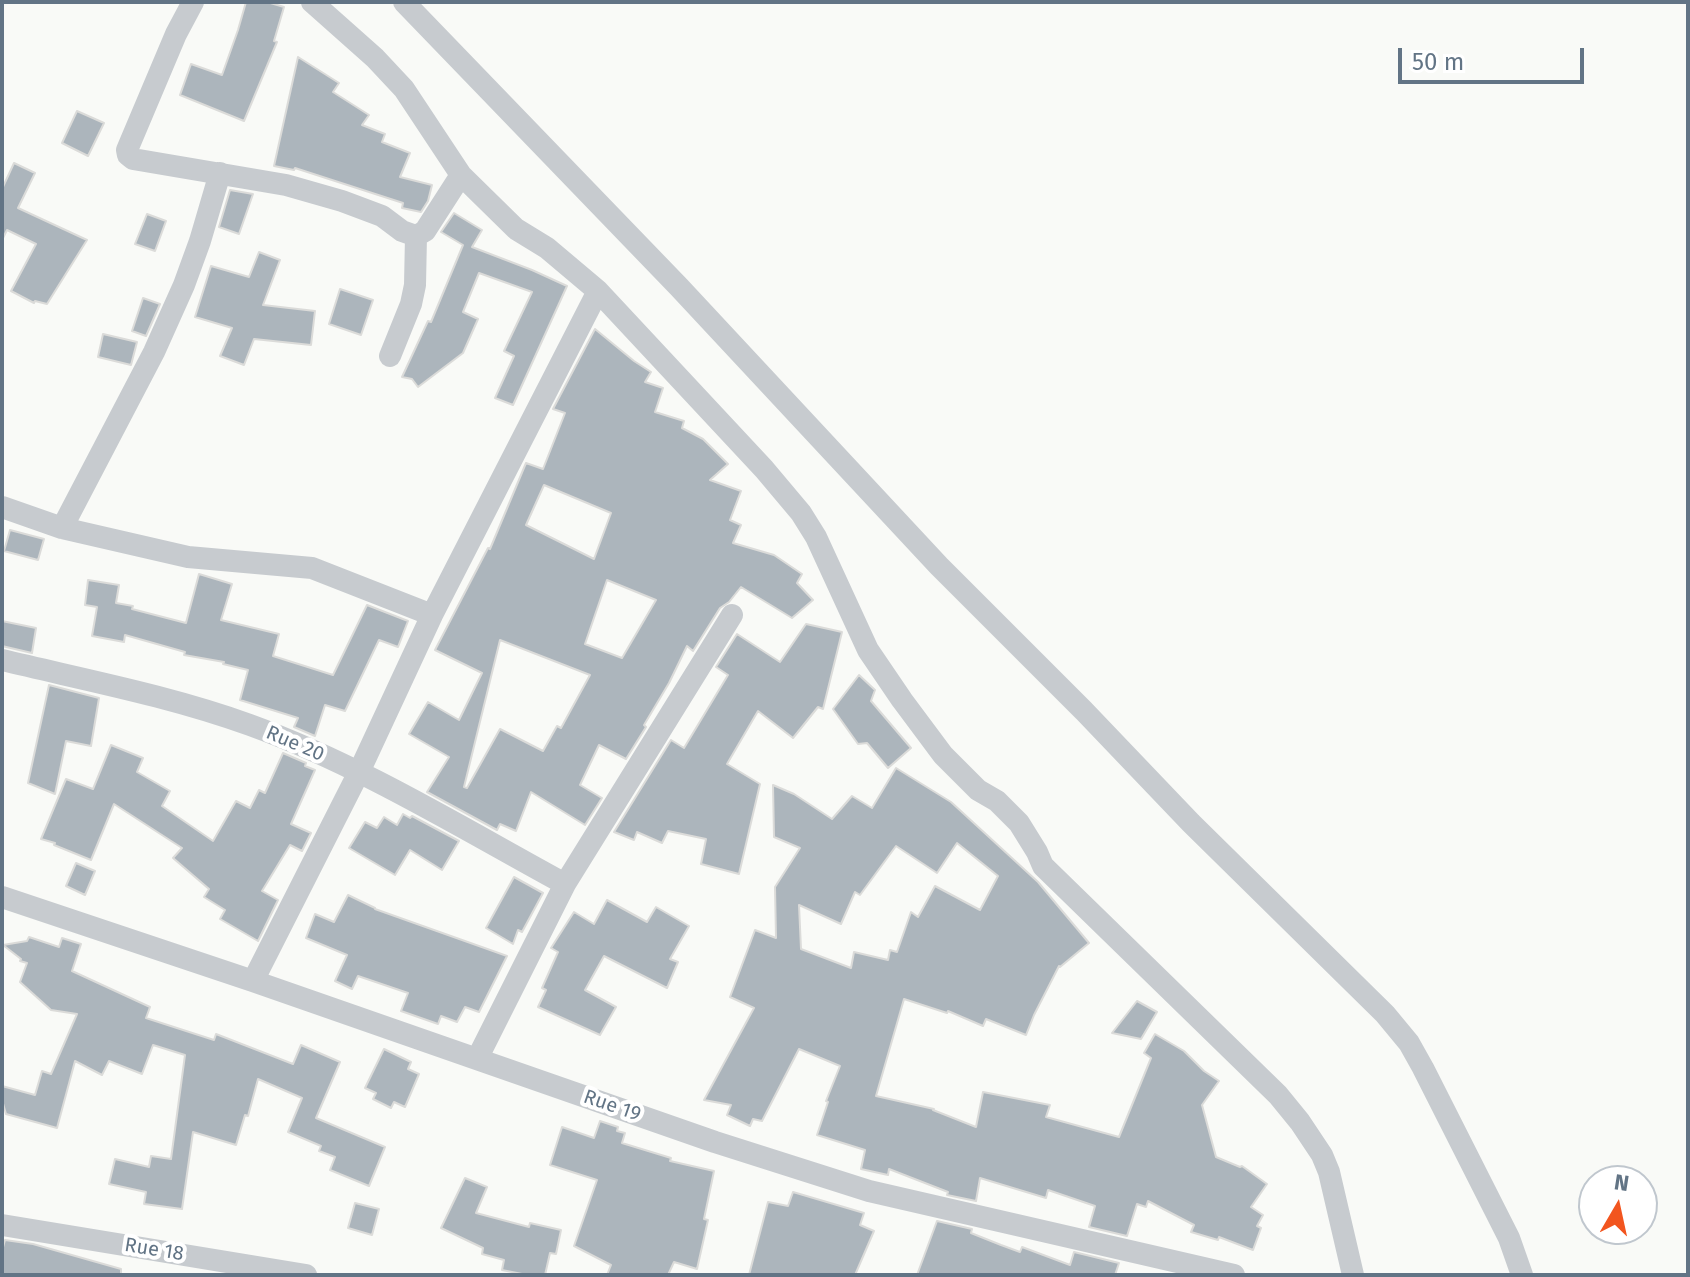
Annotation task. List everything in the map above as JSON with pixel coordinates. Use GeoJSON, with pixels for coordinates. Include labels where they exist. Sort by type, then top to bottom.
{"type":"FeatureCollection","features":[{"type":"Feature","properties":{"kind":"street"},"geometry":{"type":"LineString","coordinates":[[193,2],[176,34],[127,150],[133,159],[286,185],[382,216],[402,231],[416,236],[425,231],[461,175]]}},
{"type":"Feature","properties":{"kind":"street"},"geometry":{"type":"LineString","coordinates":[[312,2],[375,58],[404,89],[461,175],[516,229],[547,248],[598,291],[754,458],[801,513],[816,537],[868,650],[943,755],[978,790],[1010,813],[1043,866],[1278,1095],[1322,1155],[1329,1172],[1353,1275]]}},
{"type":"Feature","properties":{"kind":"street"},"geometry":{"type":"LineString","coordinates":[[404,2],[679,287],[939,566],[1191,823],[1385,1014],[1409,1043],[1423,1068],[1509,1238],[1522,1275]]}},
{"type":"Feature","properties":{"kind":"street"},"geometry":{"type":"LineString","coordinates":[[62,528],[154,352],[184,285],[220,173]]}},
{"type":"Feature","properties":{"kind":"street"},"geometry":{"type":"LineString","coordinates":[[390,356],[411,304],[415,285],[416,236]]}},
{"type":"Feature","properties":{"kind":"street"},"geometry":{"type":"LineString","coordinates":[[253,981],[359,772],[432,615],[598,291]]}},
{"type":"Feature","properties":{"kind":"street"},"geometry":{"type":"LineString","coordinates":[[2,507],[62,528],[188,557],[312,568],[432,615]]}},
{"type":"Feature","properties":{"kind":"street"},"geometry":{"type":"LineString","coordinates":[[477,1059],[565,884],[732,615]]}},
{"type":"Feature","properties":{"kind":"street","name":"Rue 20"},"geometry":{"type":"LineString","coordinates":[[2,660],[137,692],[250,725],[359,772],[565,884]]}},
{"type":"Feature","properties":{"kind":"street","name":"Rue 19"},"geometry":{"type":"LineString","coordinates":[[2,897],[715,1142],[869,1191],[1234,1275]]}},
{"type":"Feature","properties":{"kind":"street","name":"Rue 18"},"geometry":{"type":"LineString","coordinates":[[2,1225],[306,1275]]}},
{"type":"Feature","properties":{"kind":"building"},"geometry":{"type":"Polygon","coordinates":[[[246,2],[267,2],[284,7],[274,41],[277,42],[244,121],[180,95],[191,64],[222,75],[246,2]]]}},
{"type":"Feature","properties":{"kind":"building"},"geometry":{"type":"Polygon","coordinates":[[[298,57],[339,83],[333,92],[369,115],[362,125],[385,134],[382,142],[410,153],[400,177],[432,185],[421,212],[402,208],[403,203],[295,168],[274,166],[298,57]]]}},
{"type":"Feature","properties":{"kind":"building"},"geometry":{"type":"Polygon","coordinates":[[[77,111],[104,123],[88,156],[62,143],[77,111]]]}},
{"type":"Feature","properties":{"kind":"building"},"geometry":{"type":"Polygon","coordinates":[[[14,163],[35,173],[18,208],[87,240],[47,304],[34,303],[11,291],[36,244],[7,230],[2,240],[2,189],[14,163]]]}},
{"type":"Feature","properties":{"kind":"building"},"geometry":{"type":"Polygon","coordinates":[[[230,190],[253,194],[239,234],[219,227],[230,190]]]}},
{"type":"Feature","properties":{"kind":"building"},"geometry":{"type":"Polygon","coordinates":[[[454,213],[482,230],[472,247],[567,286],[513,405],[495,398],[514,356],[504,351],[532,292],[479,273],[463,312],[478,319],[463,353],[418,387],[412,379],[402,377],[428,321],[431,322],[463,245],[441,232],[454,213]]]}},
{"type":"Feature","properties":{"kind":"building"},"geometry":{"type":"Polygon","coordinates":[[[147,214],[166,221],[155,251],[135,244],[147,214]]]}},
{"type":"Feature","properties":{"kind":"building"},"geometry":{"type":"Polygon","coordinates":[[[259,252],[280,260],[263,305],[315,311],[311,345],[254,339],[244,365],[220,356],[232,328],[195,317],[211,266],[249,277],[259,252]]]}},
{"type":"Feature","properties":{"kind":"building"},"geometry":{"type":"Polygon","coordinates":[[[340,289],[373,300],[361,335],[329,324],[340,289]]]}},
{"type":"Feature","properties":{"kind":"building"},"geometry":{"type":"Polygon","coordinates":[[[143,298],[160,304],[146,336],[132,331],[143,298]]]}},
{"type":"Feature","properties":{"kind":"building"},"geometry":{"type":"Polygon","coordinates":[[[595,329],[651,372],[645,382],[663,388],[655,412],[684,421],[682,428],[703,439],[728,464],[710,480],[741,491],[730,520],[741,525],[733,543],[774,555],[802,574],[797,583],[813,600],[792,618],[741,587],[720,608],[693,651],[687,646],[626,759],[599,745],[580,785],[602,798],[585,825],[531,792],[516,831],[500,824],[497,830],[427,792],[449,757],[409,734],[428,702],[459,720],[482,673],[435,650],[490,549],[526,463],[543,469],[565,413],[553,409],[595,329]],[[544,485],[526,525],[594,559],[611,513],[544,485]],[[607,580],[585,644],[622,658],[656,600],[607,580]],[[500,640],[464,787],[467,788],[500,729],[543,751],[557,726],[561,728],[590,675],[500,640]]]}},
{"type":"Feature","properties":{"kind":"building"},"geometry":{"type":"Polygon","coordinates":[[[103,334],[137,342],[131,365],[98,357],[103,334]]]}},
{"type":"Feature","properties":{"kind":"building"},"geometry":{"type":"Polygon","coordinates":[[[10,530],[44,539],[38,560],[4,551],[10,530]]]}},
{"type":"Feature","properties":{"kind":"building"},"geometry":{"type":"Polygon","coordinates":[[[199,574],[232,584],[221,620],[279,634],[273,656],[333,675],[367,605],[408,621],[398,647],[379,640],[345,711],[325,705],[315,736],[294,727],[298,718],[240,700],[248,670],[184,655],[185,652],[125,635],[124,642],[92,636],[97,607],[85,605],[88,580],[119,585],[116,603],[186,623],[199,574]]]}},
{"type":"Feature","properties":{"kind":"building"},"geometry":{"type":"Polygon","coordinates":[[[2,621],[36,628],[32,653],[2,646],[2,621]]]}},
{"type":"Feature","properties":{"kind":"building"},"geometry":{"type":"Polygon","coordinates":[[[806,624],[842,632],[823,709],[818,707],[793,738],[758,711],[727,764],[760,784],[739,874],[701,864],[706,839],[668,831],[662,843],[637,832],[634,840],[614,832],[671,740],[684,748],[728,675],[716,667],[737,634],[780,662],[806,624]]]}},
{"type":"Feature","properties":{"kind":"building"},"geometry":{"type":"Polygon","coordinates":[[[859,675],[875,690],[871,701],[911,748],[888,768],[867,743],[858,744],[833,709],[859,675]]]}},
{"type":"Feature","properties":{"kind":"building"},"geometry":{"type":"Polygon","coordinates":[[[49,685],[99,698],[91,746],[66,741],[55,794],[28,783],[49,685]]]}},
{"type":"Feature","properties":{"kind":"building"},"geometry":{"type":"Polygon","coordinates":[[[111,745],[143,758],[137,772],[170,791],[162,806],[213,841],[236,801],[250,808],[259,790],[265,793],[283,753],[315,770],[291,824],[311,833],[302,851],[290,845],[262,891],[278,900],[258,941],[220,919],[225,910],[204,897],[209,889],[173,858],[182,848],[114,804],[91,860],[41,839],[66,779],[93,789],[111,745]]]}},
{"type":"Feature","properties":{"kind":"building"},"geometry":{"type":"Polygon","coordinates":[[[896,768],[951,802],[1038,882],[1089,943],[1059,966],[1026,1035],[986,1019],[983,1026],[948,1011],[904,999],[876,1096],[934,1109],[976,1127],[983,1092],[1050,1105],[1046,1117],[1119,1137],[1151,1058],[1144,1053],[1155,1034],[1184,1051],[1219,1081],[1202,1105],[1216,1157],[1242,1166],[1267,1184],[1251,1207],[1263,1215],[1257,1226],[1261,1228],[1253,1250],[1219,1237],[1218,1240],[1191,1232],[1194,1225],[1148,1201],[1146,1207],[1137,1204],[1127,1236],[1089,1227],[1095,1206],[1048,1190],[1046,1198],[980,1178],[976,1201],[947,1195],[948,1192],[889,1169],[888,1175],[861,1169],[865,1150],[817,1135],[840,1066],[799,1049],[762,1121],[753,1119],[750,1126],[727,1115],[731,1105],[704,1100],[754,1008],[730,997],[755,930],[776,938],[775,887],[800,848],[774,837],[773,785],[794,794],[832,819],[852,796],[872,808],[896,768]],[[957,843],[937,873],[896,846],[860,895],[855,892],[841,924],[799,905],[801,949],[851,968],[854,952],[888,960],[890,950],[897,952],[911,912],[918,917],[935,886],[980,910],[998,876],[957,843]]]}},
{"type":"Feature","properties":{"kind":"building"},"geometry":{"type":"Polygon","coordinates":[[[403,814],[459,841],[442,870],[410,850],[395,875],[349,848],[365,822],[377,828],[384,817],[397,825],[403,814]]]}},
{"type":"Feature","properties":{"kind":"building"},"geometry":{"type":"Polygon","coordinates":[[[76,863],[95,871],[85,895],[66,886],[76,863]]]}},
{"type":"Feature","properties":{"kind":"building"},"geometry":{"type":"Polygon","coordinates":[[[514,877],[543,893],[522,932],[518,930],[513,944],[486,928],[514,877]]]}},
{"type":"Feature","properties":{"kind":"building"},"geometry":{"type":"Polygon","coordinates":[[[348,895],[375,909],[507,956],[479,1012],[465,1007],[457,1022],[441,1016],[438,1024],[401,1011],[408,993],[358,976],[352,989],[335,981],[347,955],[306,938],[315,914],[334,922],[348,895]]]}},
{"type":"Feature","properties":{"kind":"building"},"geometry":{"type":"Polygon","coordinates":[[[607,900],[647,922],[656,907],[689,926],[670,959],[678,962],[667,988],[604,956],[585,990],[616,1007],[600,1035],[538,1007],[546,990],[542,988],[558,952],[551,948],[574,912],[594,924],[607,900]]]}},
{"type":"Feature","properties":{"kind":"building"},"geometry":{"type":"Polygon","coordinates":[[[29,937],[59,947],[62,938],[81,944],[72,971],[150,1007],[146,1018],[214,1040],[216,1034],[293,1064],[301,1045],[340,1062],[316,1118],[385,1147],[369,1186],[330,1170],[335,1157],[319,1151],[321,1146],[288,1132],[302,1098],[258,1079],[236,1145],[193,1132],[182,1209],[144,1204],[146,1192],[109,1184],[115,1159],[149,1167],[151,1156],[171,1159],[185,1055],[153,1045],[142,1074],[109,1061],[102,1075],[75,1061],[57,1128],[6,1114],[2,1086],[35,1095],[42,1071],[51,1074],[77,1014],[51,1010],[20,982],[27,963],[20,961],[3,945],[27,941],[29,937]]]}},
{"type":"Feature","properties":{"kind":"building"},"geometry":{"type":"Polygon","coordinates":[[[1137,1001],[1157,1012],[1141,1039],[1112,1033],[1137,1001]]]}},
{"type":"Feature","properties":{"kind":"building"},"geometry":{"type":"Polygon","coordinates":[[[384,1049],[411,1062],[408,1069],[419,1074],[405,1107],[394,1102],[391,1108],[373,1099],[376,1093],[365,1088],[384,1049]]]}},
{"type":"Feature","properties":{"kind":"building"},"geometry":{"type":"Polygon","coordinates":[[[600,1121],[625,1133],[622,1143],[671,1158],[670,1161],[714,1171],[704,1219],[708,1220],[697,1269],[674,1262],[668,1275],[607,1275],[611,1265],[574,1246],[597,1180],[550,1165],[562,1127],[594,1138],[600,1121]]]}},
{"type":"Feature","properties":{"kind":"building"},"geometry":{"type":"Polygon","coordinates":[[[465,1178],[487,1187],[476,1213],[529,1227],[530,1223],[561,1230],[556,1254],[550,1253],[545,1275],[502,1270],[504,1260],[482,1254],[483,1248],[441,1228],[465,1178]]]}},
{"type":"Feature","properties":{"kind":"building"},"geometry":{"type":"Polygon","coordinates":[[[793,1192],[864,1213],[860,1225],[874,1231],[855,1275],[749,1275],[768,1202],[788,1206],[793,1192]]]}},
{"type":"Feature","properties":{"kind":"building"},"geometry":{"type":"Polygon","coordinates":[[[355,1203],[379,1209],[372,1235],[348,1228],[355,1203]]]}},
{"type":"Feature","properties":{"kind":"building"},"geometry":{"type":"Polygon","coordinates":[[[937,1221],[972,1229],[971,1233],[1020,1252],[1022,1247],[1070,1265],[1074,1252],[1119,1263],[1115,1275],[917,1275],[937,1221]]]}},
{"type":"Feature","properties":{"kind":"building"},"geometry":{"type":"Polygon","coordinates":[[[5,1240],[33,1244],[121,1269],[121,1275],[2,1275],[5,1240]]]}}]}
